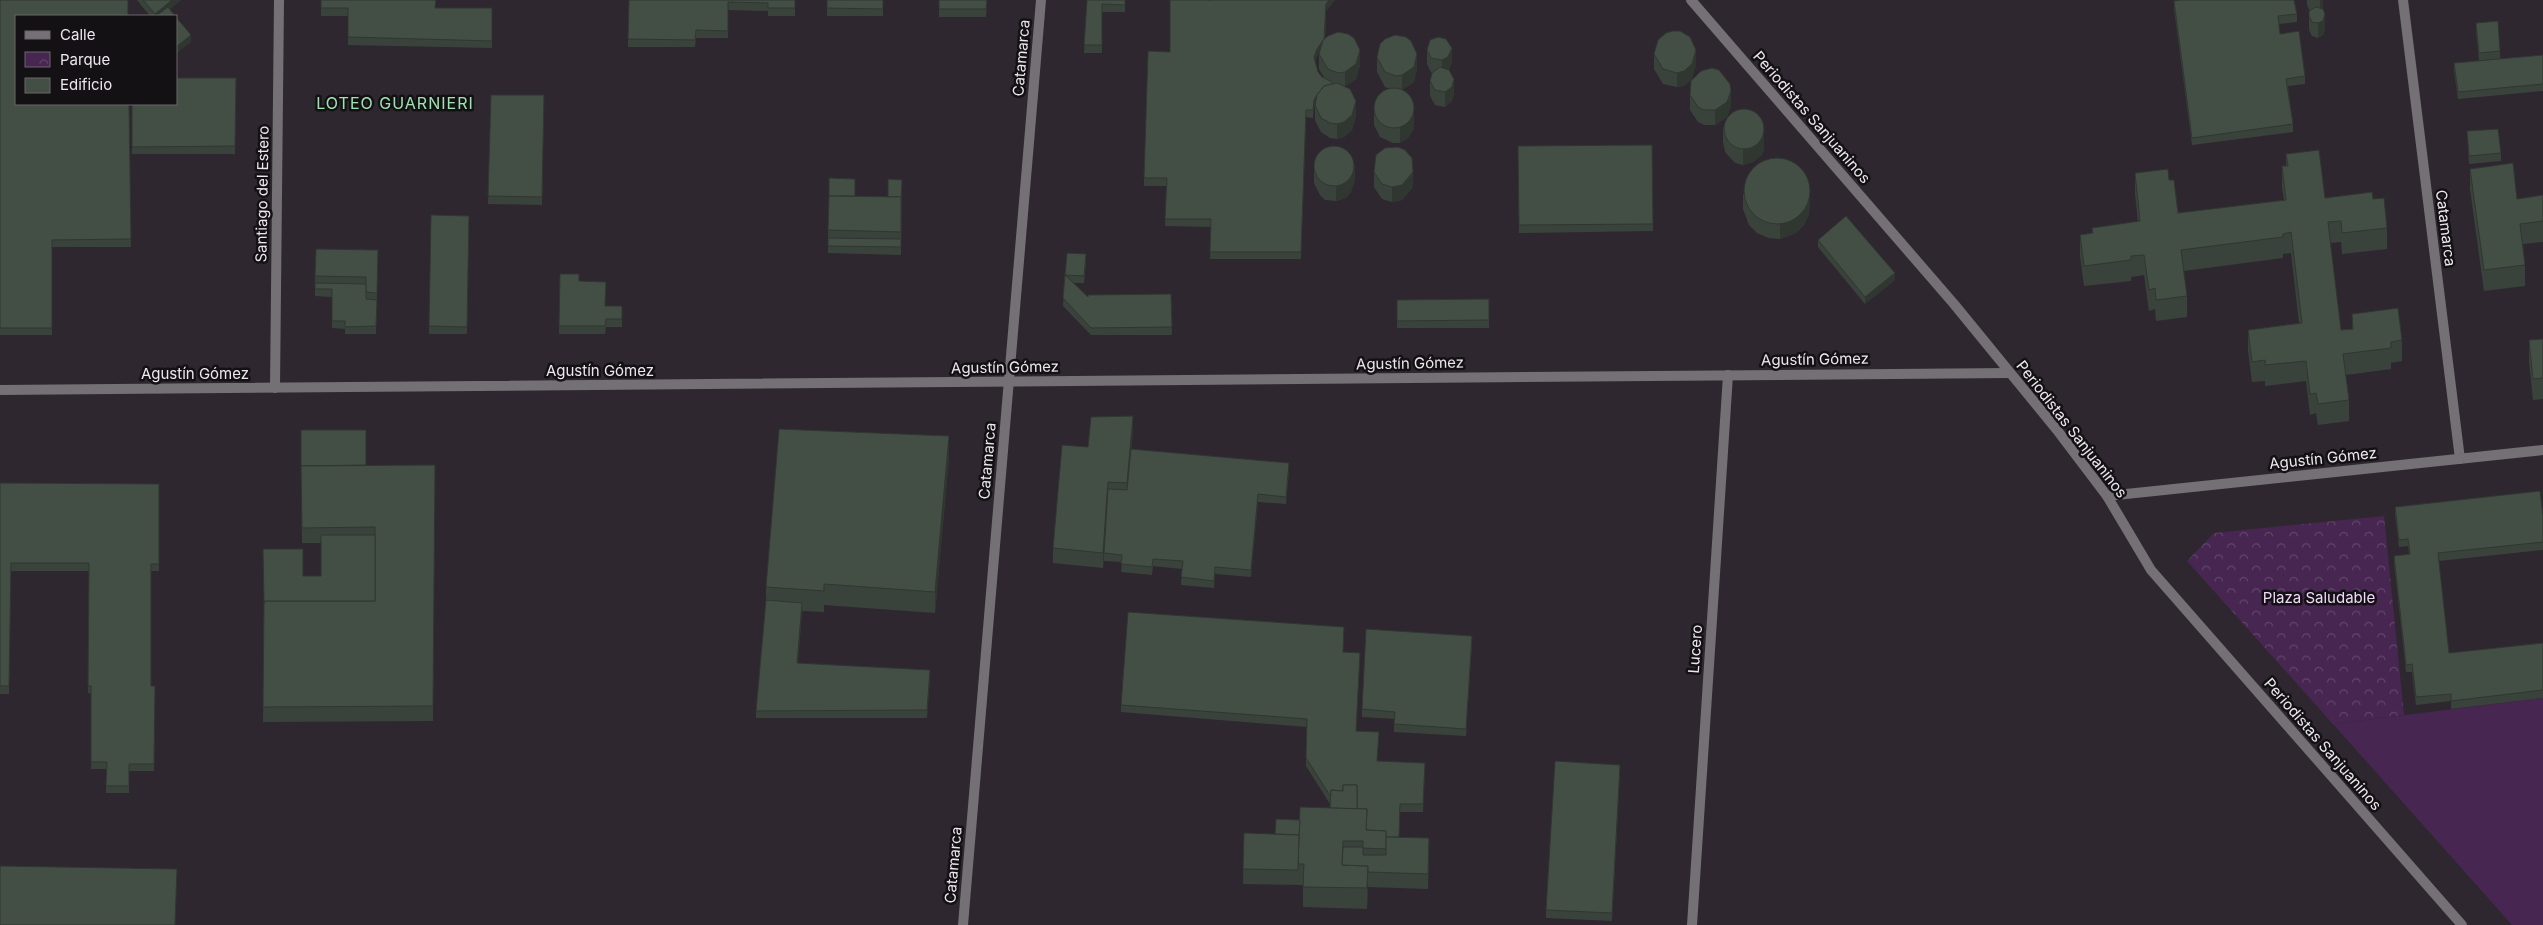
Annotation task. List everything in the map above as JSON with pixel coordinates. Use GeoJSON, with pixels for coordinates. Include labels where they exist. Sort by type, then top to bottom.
{"type":"FeatureCollection","features":[{"type":"Feature","properties":{"kind":"street","name":"Santiago del Estero"},"geometry":{"type":"LineString","coordinates":[[275,388],[279,0]]}},
{"type":"Feature","properties":{"kind":"street","name":"Catamarca"},"geometry":{"type":"LineString","coordinates":[[963,925],[1041,0]]}},
{"type":"Feature","properties":{"kind":"street","name":"Periodistas Sanjuaninos"},"geometry":{"type":"LineString","coordinates":[[1691,0],[1954,304],[2107,496],[2151,570],[2462,925]]}},
{"type":"Feature","properties":{"kind":"street","name":"Catamarca"},"geometry":{"type":"LineString","coordinates":[[2403,0],[2460,459]]}},
{"type":"Feature","properties":{"kind":"street","name":"Agustín Gómez"},"geometry":{"type":"LineString","coordinates":[[0,390],[2009,373]]}},
{"type":"Feature","properties":{"kind":"street","name":"Lucero"},"geometry":{"type":"LineString","coordinates":[[1692,925],[1728,375]]}},
{"type":"Feature","properties":{"kind":"street","name":"Agustín Gómez"},"geometry":{"type":"LineString","coordinates":[[2107,496],[2543,450]]}},
{"type":"Feature","properties":{"kind":"green space","name":"Plaza Saludable"},"geometry":{"type":"Polygon","coordinates":[[[2384,516],[2404,715],[2333,724],[2187,561],[2214,533],[2384,516]]]}},
{"type":"Feature","properties":{"kind":"green space"},"geometry":{"type":"Polygon","coordinates":[[[2543,698],[2543,925],[2512,925],[2333,724],[2543,698]]]}},
{"type":"Feature","properties":{"kind":"building"},"geometry":{"type":"Polygon","coordinates":[[[0,0],[128,0],[128,15],[15,15],[15,105],[129,105],[131,239],[52,240],[52,328],[0,328],[0,0]]]}},
{"type":"Feature","properties":{"kind":"building"},"geometry":{"type":"Polygon","coordinates":[[[143,0],[172,0],[155,14],[143,0]]]}},
{"type":"Feature","properties":{"kind":"building"},"geometry":{"type":"Polygon","coordinates":[[[321,0],[436,0],[435,8],[492,8],[492,41],[348,37],[348,8],[321,8],[321,0]]]}},
{"type":"Feature","properties":{"kind":"building"},"geometry":{"type":"Polygon","coordinates":[[[629,0],[795,0],[795,8],[768,8],[768,3],[728,2],[728,31],[696,30],[695,40],[628,39],[629,0]]]}},
{"type":"Feature","properties":{"kind":"building"},"geometry":{"type":"Polygon","coordinates":[[[827,0],[883,0],[883,9],[827,8],[827,0]]]}},
{"type":"Feature","properties":{"kind":"building"},"geometry":{"type":"Polygon","coordinates":[[[939,0],[987,0],[986,9],[939,9],[939,0]]]}},
{"type":"Feature","properties":{"kind":"building"},"geometry":{"type":"Polygon","coordinates":[[[1087,0],[1125,0],[1125,5],[1102,4],[1102,45],[1084,45],[1087,0]]]}},
{"type":"Feature","properties":{"kind":"building"},"geometry":{"type":"Polygon","coordinates":[[[1170,0],[1329,0],[1326,4],[1324,39],[1314,57],[1318,72],[1322,77],[1332,82],[1332,84],[1324,86],[1317,95],[1314,100],[1313,110],[1306,110],[1301,252],[1210,252],[1211,219],[1165,219],[1167,178],[1144,178],[1148,51],[1170,52],[1170,0]]]}},
{"type":"Feature","properties":{"kind":"building"},"geometry":{"type":"Polygon","coordinates":[[[2294,0],[2297,14],[2278,16],[2280,34],[2299,31],[2305,76],[2286,79],[2293,124],[2192,138],[2174,1],[2294,0]]]}},
{"type":"Feature","properties":{"kind":"building"},"geometry":{"type":"Polygon","coordinates":[[[168,7],[174,15],[157,15],[168,7]]]}},
{"type":"Feature","properties":{"kind":"building"},"geometry":{"type":"Polygon","coordinates":[[[2316,7],[2323,9],[2325,14],[2323,21],[2318,23],[2312,22],[2309,16],[2309,11],[2316,7]]]}},
{"type":"Feature","properties":{"kind":"building"},"geometry":{"type":"Polygon","coordinates":[[[178,19],[191,35],[178,45],[178,19]]]}},
{"type":"Feature","properties":{"kind":"building"},"geometry":{"type":"Polygon","coordinates":[[[2498,21],[2500,51],[2479,53],[2476,23],[2498,21]]]}},
{"type":"Feature","properties":{"kind":"building"},"geometry":{"type":"Polygon","coordinates":[[[1680,31],[1690,37],[1696,50],[1692,64],[1684,71],[1677,73],[1663,69],[1654,54],[1658,40],[1666,33],[1680,31]]]}},
{"type":"Feature","properties":{"kind":"building"},"geometry":{"type":"Polygon","coordinates":[[[1338,32],[1348,34],[1354,38],[1360,50],[1356,64],[1345,72],[1338,73],[1328,69],[1319,54],[1323,40],[1338,32]]]}},
{"type":"Feature","properties":{"kind":"building"},"geometry":{"type":"Polygon","coordinates":[[[1395,35],[1406,37],[1411,41],[1417,54],[1414,67],[1402,75],[1396,76],[1385,72],[1377,57],[1380,44],[1385,39],[1395,35]]]}},
{"type":"Feature","properties":{"kind":"building"},"geometry":{"type":"Polygon","coordinates":[[[1438,37],[1446,39],[1452,48],[1448,57],[1442,60],[1431,58],[1427,50],[1430,40],[1438,37]]]}},
{"type":"Feature","properties":{"kind":"building"},"geometry":{"type":"Polygon","coordinates":[[[2543,55],[2543,84],[2458,92],[2454,63],[2543,55]]]}},
{"type":"Feature","properties":{"kind":"building"},"geometry":{"type":"Polygon","coordinates":[[[1440,67],[1449,70],[1454,79],[1452,87],[1445,92],[1435,90],[1430,81],[1432,73],[1440,67]]]}},
{"type":"Feature","properties":{"kind":"building"},"geometry":{"type":"Polygon","coordinates":[[[1712,68],[1719,70],[1730,84],[1731,91],[1727,102],[1715,110],[1704,110],[1698,107],[1690,95],[1691,81],[1701,71],[1712,68]]]}},
{"type":"Feature","properties":{"kind":"building"},"geometry":{"type":"Polygon","coordinates":[[[178,78],[236,78],[235,146],[132,147],[132,105],[178,105],[178,78]]]}},
{"type":"Feature","properties":{"kind":"building"},"geometry":{"type":"Polygon","coordinates":[[[1337,83],[1350,89],[1356,101],[1352,115],[1344,122],[1337,124],[1330,123],[1321,118],[1315,105],[1317,95],[1324,86],[1337,83]]]}},
{"type":"Feature","properties":{"kind":"building"},"geometry":{"type":"Polygon","coordinates":[[[1394,88],[1408,94],[1414,108],[1408,122],[1394,128],[1380,122],[1374,108],[1380,94],[1394,88]]]}},
{"type":"Feature","properties":{"kind":"building"},"geometry":{"type":"Polygon","coordinates":[[[491,95],[544,95],[542,197],[488,196],[491,95]]]}},
{"type":"Feature","properties":{"kind":"building"},"geometry":{"type":"Polygon","coordinates":[[[1748,109],[1755,112],[1761,118],[1764,129],[1763,137],[1755,146],[1748,149],[1740,149],[1733,146],[1725,137],[1724,125],[1727,118],[1736,110],[1748,109]]]}},
{"type":"Feature","properties":{"kind":"building"},"geometry":{"type":"Polygon","coordinates":[[[2498,129],[2501,153],[2469,156],[2467,131],[2498,129]]]}},
{"type":"Feature","properties":{"kind":"building"},"geometry":{"type":"Polygon","coordinates":[[[1652,145],[1653,224],[1519,225],[1518,146],[1652,145]]]}},
{"type":"Feature","properties":{"kind":"building"},"geometry":{"type":"Polygon","coordinates":[[[1334,146],[1345,149],[1351,155],[1354,166],[1351,177],[1345,183],[1334,186],[1323,183],[1317,177],[1314,166],[1317,155],[1323,149],[1334,146]]]}},
{"type":"Feature","properties":{"kind":"building"},"geometry":{"type":"Polygon","coordinates":[[[1398,147],[1405,150],[1412,158],[1413,172],[1402,185],[1392,187],[1382,184],[1374,172],[1376,155],[1385,148],[1398,147]]]}},
{"type":"Feature","properties":{"kind":"building"},"geometry":{"type":"Polygon","coordinates":[[[2319,150],[2325,198],[2372,192],[2373,199],[2384,198],[2387,228],[2342,233],[2341,221],[2328,222],[2341,330],[2353,329],[2352,314],[2398,308],[2402,340],[2391,342],[2391,348],[2343,354],[2349,400],[2318,404],[2316,393],[2310,394],[2306,361],[2265,365],[2265,360],[2252,362],[2248,330],[2302,323],[2291,232],[2283,234],[2283,237],[2181,250],[2187,296],[2156,300],[2155,288],[2149,290],[2144,255],[2131,256],[2131,260],[2084,266],[2080,235],[2093,233],[2092,228],[2140,221],[2135,173],[2168,169],[2169,180],[2174,180],[2178,213],[2286,200],[2282,166],[2288,166],[2286,154],[2319,150]]]}},
{"type":"Feature","properties":{"kind":"building"},"geometry":{"type":"Polygon","coordinates":[[[1771,158],[1783,158],[1795,163],[1805,173],[1810,185],[1808,204],[1795,219],[1783,224],[1771,224],[1759,219],[1749,209],[1744,197],[1744,185],[1749,173],[1759,163],[1771,158]]]}},
{"type":"Feature","properties":{"kind":"building"},"geometry":{"type":"Polygon","coordinates":[[[2513,163],[2517,199],[2543,195],[2543,221],[2520,224],[2525,265],[2484,270],[2470,169],[2513,163]]]}},
{"type":"Feature","properties":{"kind":"building"},"geometry":{"type":"Polygon","coordinates":[[[829,178],[855,179],[855,196],[829,196],[829,178]]]}},
{"type":"Feature","properties":{"kind":"building"},"geometry":{"type":"Polygon","coordinates":[[[888,179],[902,180],[901,204],[901,197],[888,197],[888,179]]]}},
{"type":"Feature","properties":{"kind":"building"},"geometry":{"type":"Polygon","coordinates":[[[829,196],[901,197],[901,232],[828,230],[829,196]]]}},
{"type":"Feature","properties":{"kind":"building"},"geometry":{"type":"Polygon","coordinates":[[[431,215],[469,216],[467,327],[429,326],[431,215]]]}},
{"type":"Feature","properties":{"kind":"building"},"geometry":{"type":"Polygon","coordinates":[[[1846,216],[1895,273],[1865,297],[1818,240],[1846,216]]]}},
{"type":"Feature","properties":{"kind":"building"},"geometry":{"type":"Polygon","coordinates":[[[828,238],[901,239],[901,247],[828,246],[828,238]]]}},
{"type":"Feature","properties":{"kind":"building"},"geometry":{"type":"Polygon","coordinates":[[[316,249],[378,250],[377,293],[366,292],[366,277],[315,276],[316,249]]]}},
{"type":"Feature","properties":{"kind":"building"},"geometry":{"type":"Polygon","coordinates":[[[1067,253],[1086,254],[1084,276],[1065,275],[1067,253]]]}},
{"type":"Feature","properties":{"kind":"building"},"geometry":{"type":"Polygon","coordinates":[[[560,274],[579,274],[579,281],[606,282],[605,306],[622,306],[622,319],[606,319],[605,326],[559,326],[560,274]]]}},
{"type":"Feature","properties":{"kind":"building"},"geometry":{"type":"Polygon","coordinates":[[[1065,275],[1088,297],[1088,295],[1171,294],[1172,327],[1091,328],[1063,298],[1065,275]]]}},
{"type":"Feature","properties":{"kind":"building"},"geometry":{"type":"Polygon","coordinates":[[[315,283],[366,284],[366,299],[377,300],[376,326],[345,327],[345,321],[332,321],[332,289],[315,289],[315,283]]]}},
{"type":"Feature","properties":{"kind":"building"},"geometry":{"type":"Polygon","coordinates":[[[1489,299],[1489,320],[1397,321],[1397,300],[1489,299]]]}},
{"type":"Feature","properties":{"kind":"building"},"geometry":{"type":"Polygon","coordinates":[[[2543,339],[2543,378],[2533,379],[2529,340],[2543,339]]]}},
{"type":"Feature","properties":{"kind":"building"},"geometry":{"type":"Polygon","coordinates":[[[1133,416],[1127,483],[1108,482],[1103,553],[1053,548],[1062,445],[1088,447],[1091,417],[1133,416]]]}},
{"type":"Feature","properties":{"kind":"building"},"geometry":{"type":"Polygon","coordinates":[[[779,429],[949,436],[935,592],[824,584],[824,591],[766,587],[779,429]]]}},
{"type":"Feature","properties":{"kind":"building"},"geometry":{"type":"Polygon","coordinates":[[[301,430],[366,430],[366,465],[301,466],[301,430]]]}},
{"type":"Feature","properties":{"kind":"building"},"geometry":{"type":"Polygon","coordinates":[[[1131,449],[1289,463],[1286,497],[1258,494],[1251,570],[1215,567],[1214,581],[1181,577],[1183,561],[1153,559],[1152,567],[1121,564],[1122,555],[1104,553],[1108,489],[1127,490],[1131,449]]]}},
{"type":"Feature","properties":{"kind":"building"},"geometry":{"type":"Polygon","coordinates":[[[435,465],[433,706],[263,707],[264,601],[375,601],[375,527],[302,528],[301,466],[435,465]]]}},
{"type":"Feature","properties":{"kind":"building"},"geometry":{"type":"Polygon","coordinates":[[[0,483],[159,484],[159,564],[151,564],[151,686],[155,686],[154,764],[129,764],[129,786],[106,786],[107,762],[91,762],[91,686],[88,686],[89,563],[11,563],[9,686],[0,686],[0,483]]]}},
{"type":"Feature","properties":{"kind":"building"},"geometry":{"type":"Polygon","coordinates":[[[2540,491],[2543,516],[2543,542],[2438,553],[2449,653],[2543,643],[2543,690],[2451,701],[2451,694],[2416,697],[2412,664],[2406,665],[2394,556],[2410,554],[2408,539],[2399,540],[2395,507],[2540,491]]]}},
{"type":"Feature","properties":{"kind":"building"},"geometry":{"type":"Polygon","coordinates":[[[321,535],[375,535],[375,601],[264,601],[264,604],[263,549],[303,549],[303,576],[321,576],[321,535]]]}},
{"type":"Feature","properties":{"kind":"building"},"geometry":{"type":"Polygon","coordinates":[[[766,600],[802,603],[797,663],[930,670],[927,710],[756,711],[766,600]]]}},
{"type":"Feature","properties":{"kind":"building"},"geometry":{"type":"Polygon","coordinates":[[[1128,612],[1344,627],[1343,652],[1360,653],[1356,731],[1379,732],[1377,761],[1425,763],[1423,804],[1400,804],[1399,837],[1386,837],[1386,831],[1366,830],[1367,809],[1357,809],[1357,785],[1343,785],[1343,791],[1331,790],[1331,797],[1306,758],[1307,719],[1121,705],[1128,612]]]}},
{"type":"Feature","properties":{"kind":"building"},"geometry":{"type":"Polygon","coordinates":[[[1366,629],[1472,636],[1466,729],[1394,724],[1395,712],[1362,709],[1366,629]]]}},
{"type":"Feature","properties":{"kind":"building"},"geometry":{"type":"Polygon","coordinates":[[[1555,761],[1620,765],[1612,913],[1546,910],[1555,761]]]}},
{"type":"Feature","properties":{"kind":"building"},"geometry":{"type":"Polygon","coordinates":[[[1343,785],[1357,785],[1357,809],[1330,808],[1331,790],[1343,791],[1343,785]]]}},
{"type":"Feature","properties":{"kind":"building"},"geometry":{"type":"Polygon","coordinates":[[[1300,807],[1367,809],[1366,830],[1386,831],[1386,849],[1363,848],[1363,841],[1343,841],[1342,865],[1368,866],[1367,888],[1303,887],[1304,864],[1298,864],[1300,807]]]}},
{"type":"Feature","properties":{"kind":"building"},"geometry":{"type":"Polygon","coordinates":[[[1276,819],[1300,820],[1299,835],[1275,834],[1276,819]]]}},
{"type":"Feature","properties":{"kind":"building"},"geometry":{"type":"Polygon","coordinates":[[[1244,833],[1299,835],[1298,870],[1243,869],[1244,833]]]}},
{"type":"Feature","properties":{"kind":"building"},"geometry":{"type":"Polygon","coordinates":[[[1386,837],[1429,838],[1428,874],[1368,872],[1368,866],[1342,865],[1343,847],[1363,847],[1363,855],[1386,855],[1386,837]]]}},
{"type":"Feature","properties":{"kind":"building"},"geometry":{"type":"Polygon","coordinates":[[[0,866],[177,869],[175,925],[0,925],[0,866]]]}},
{"type":"Feature","properties":{"kind":"district","name":"LOTEO GUARNIERI"},"geometry":{"type":"Point","coordinates":[395,103]}}]}
